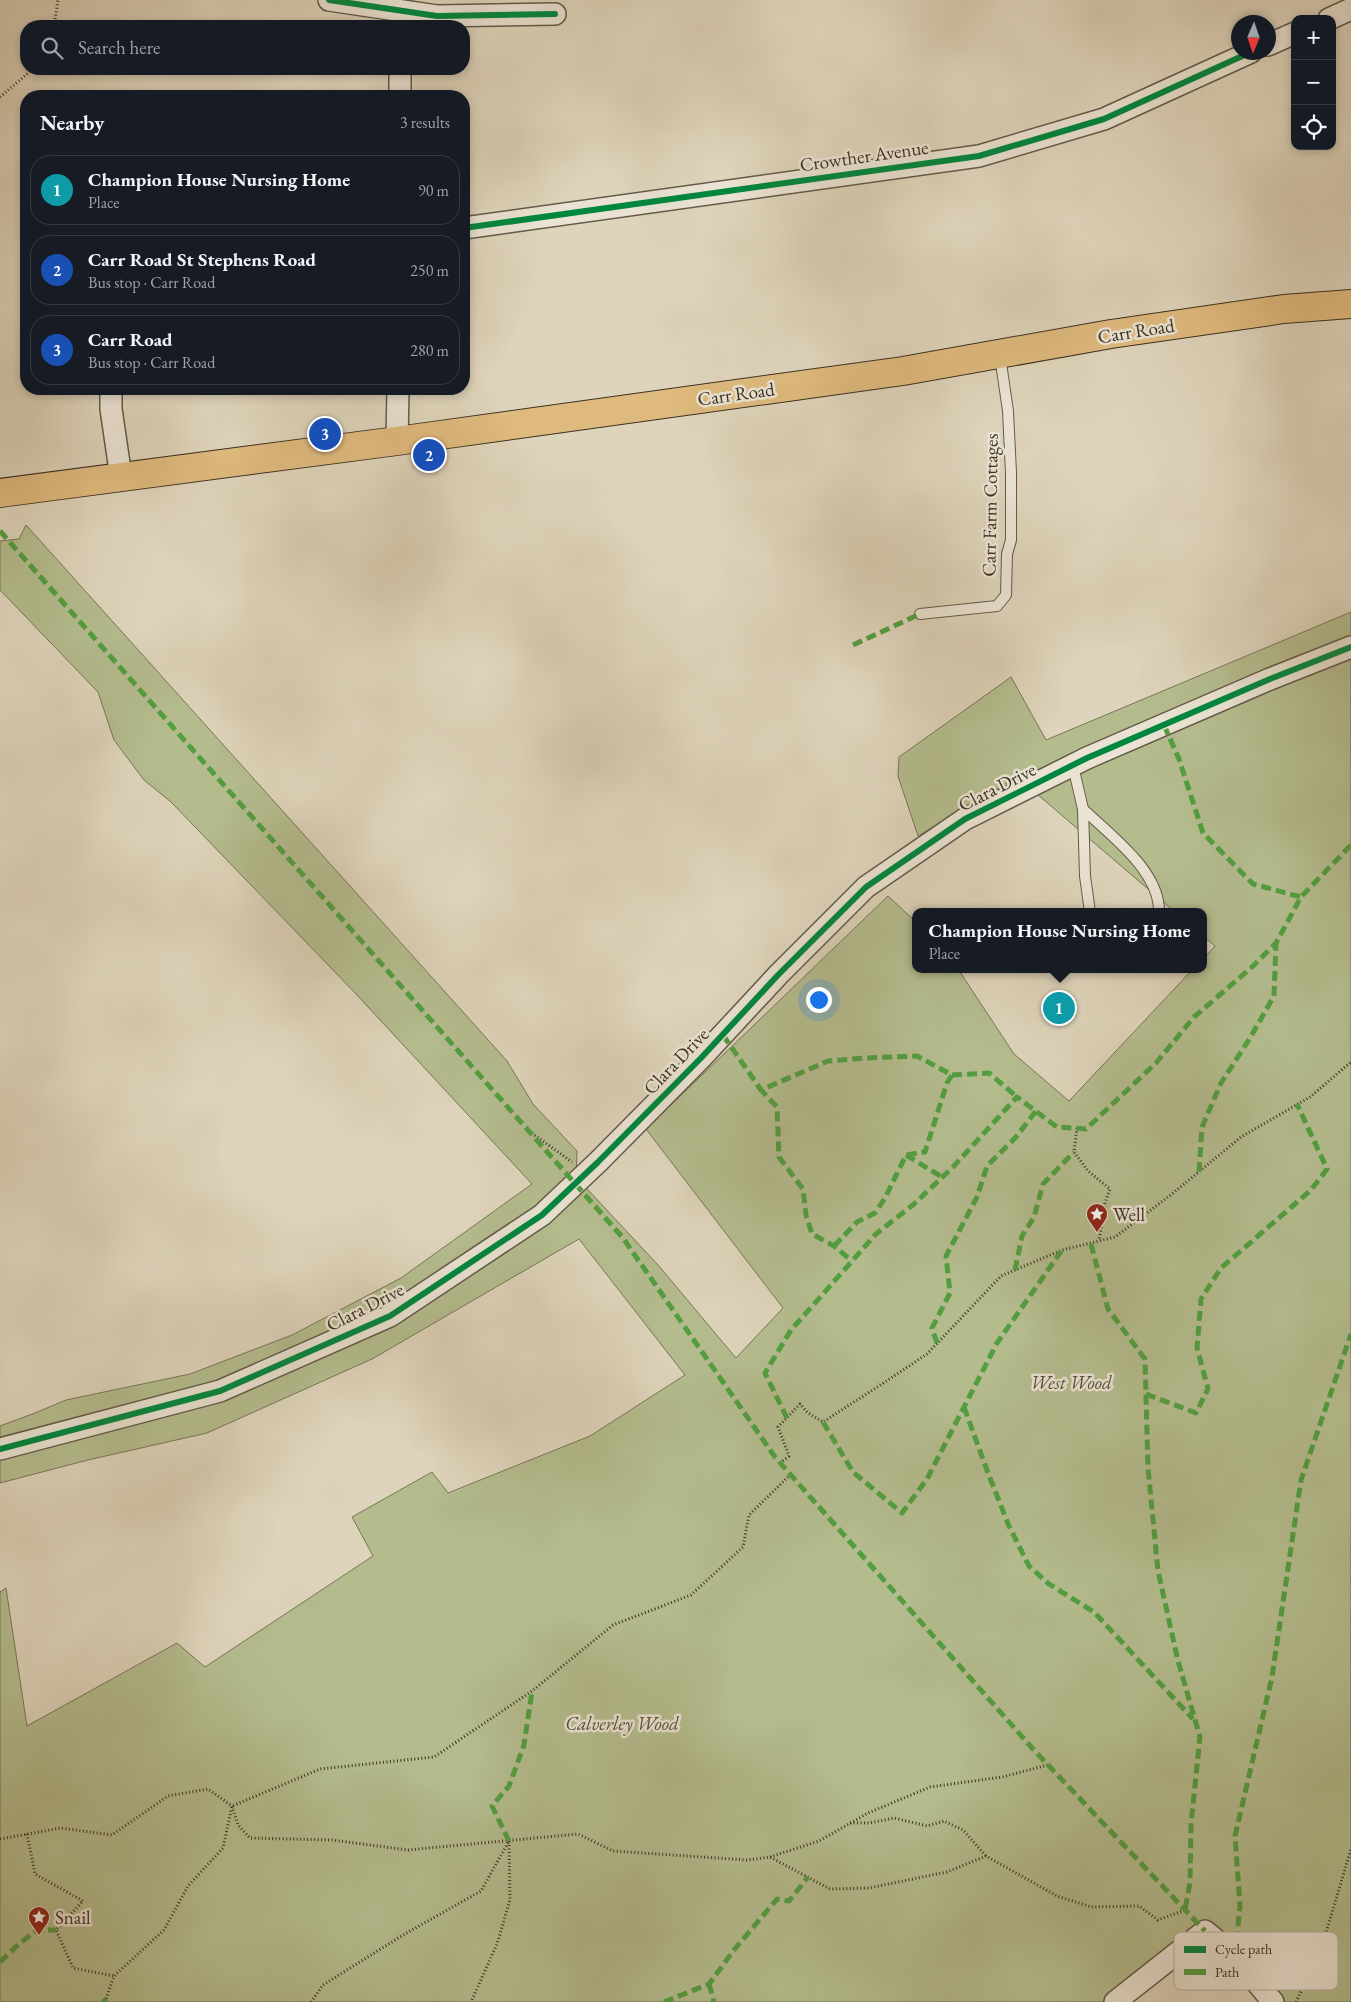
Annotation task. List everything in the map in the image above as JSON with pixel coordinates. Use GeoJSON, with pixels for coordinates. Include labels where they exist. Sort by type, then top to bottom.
{"type":"FeatureCollection","features":[{"type":"Feature","properties":{"kind":"main road","name":"Carr Road"},"geometry":{"type":"LineString","coordinates":[[0,493],[397,441],[903,371],[1111,334],[1255,313],[1351,304]]}},
{"type":"Feature","properties":{"kind":"street"},"geometry":{"type":"LineString","coordinates":[[329,0],[399,19],[437,16],[460,8],[555,14]]}},
{"type":"Feature","properties":{"kind":"street"},"geometry":{"type":"LineString","coordinates":[[1336,16],[1351,9]]}},
{"type":"Feature","properties":{"kind":"street"},"geometry":{"type":"LineString","coordinates":[[1276,41],[1291,35]]}},
{"type":"Feature","properties":{"kind":"street","name":"Crowther Avenue"},"geometry":{"type":"LineString","coordinates":[[470,227],[980,156],[1104,119],[1233,60]]}},
{"type":"Feature","properties":{"kind":"street"},"geometry":{"type":"LineString","coordinates":[[400,75],[400,90]]}},
{"type":"Feature","properties":{"kind":"street"},"geometry":{"type":"LineString","coordinates":[[111,395],[111,409],[121,478]]}},
{"type":"Feature","properties":{"kind":"street"},"geometry":{"type":"LineString","coordinates":[[397,441],[398,395]]}},
{"type":"Feature","properties":{"kind":"street","name":"Clara Drive"},"geometry":{"type":"LineString","coordinates":[[0,1449],[220,1390],[390,1316],[542,1215],[592,1168],[866,887],[965,819],[1073,766],[1270,679],[1351,647]]}},
{"type":"Feature","properties":{"kind":"street"},"geometry":{"type":"LineString","coordinates":[[1115,2002],[1174,1955]]}},
{"type":"Feature","properties":{"kind":"street"},"geometry":{"type":"LineString","coordinates":[[1263,1990],[1273,2002]]}},
{"type":"Feature","properties":{"kind":"lane","name":"Carr Farm Cottages"},"geometry":{"type":"LineString","coordinates":[[920,614],[997,606],[1006,595],[1007,554],[1011,540],[1011,473],[1008,411],[999,355]]}},
{"type":"Feature","properties":{"kind":"lane"},"geometry":{"type":"LineString","coordinates":[[1073,766],[1083,809],[1085,876],[1089,908]]}},
{"type":"Feature","properties":{"kind":"lane"},"geometry":{"type":"LineString","coordinates":[[1083,809],[1133,856],[1152,882],[1158,908]]}},
{"type":"Feature","properties":{"kind":"path"},"geometry":{"type":"LineString","coordinates":[[55,20],[58,0]]}},
{"type":"Feature","properties":{"kind":"path"},"geometry":{"type":"LineString","coordinates":[[0,97],[26,75]]}},
{"type":"Feature","properties":{"kind":"path"},"geometry":{"type":"LineString","coordinates":[[780,1463],[789,1456],[778,1427],[800,1404],[808,1413],[823,1422],[926,1354],[1001,1276],[1062,1250],[1115,1237],[1172,1194],[1241,1137],[1310,1097],[1351,1062]]}},
{"type":"Feature","properties":{"kind":"path"},"geometry":{"type":"LineString","coordinates":[[1077,1128],[1074,1152],[1088,1171],[1110,1189],[1105,1203],[1099,1241]]}},
{"type":"Feature","properties":{"kind":"path"},"geometry":{"type":"LineString","coordinates":[[529,1131],[592,1168]]}},
{"type":"Feature","properties":{"kind":"path"},"geometry":{"type":"LineString","coordinates":[[232,1806],[320,1769],[434,1757],[532,1691],[613,1625],[691,1595],[743,1547],[749,1515],[790,1475]]}},
{"type":"Feature","properties":{"kind":"path"},"geometry":{"type":"LineString","coordinates":[[0,1839],[61,1828],[112,1835],[168,1796],[208,1789],[232,1806],[238,1825],[250,1838],[332,1840],[408,1850],[578,1834],[613,1851],[747,1860],[770,1857],[819,1841],[868,1813],[930,1787],[1002,1777],[1048,1766]]}},
{"type":"Feature","properties":{"kind":"path"},"geometry":{"type":"LineString","coordinates":[[105,2002],[114,1976],[164,1930],[188,1886],[223,1848],[232,1806]]}},
{"type":"Feature","properties":{"kind":"path"},"geometry":{"type":"LineString","coordinates":[[850,1823],[870,1824],[894,1818],[927,1826],[944,1821],[963,1830],[986,1856],[1057,1896],[1091,1907],[1139,1906],[1158,1920],[1186,1910]]}},
{"type":"Feature","properties":{"kind":"path"},"geometry":{"type":"LineString","coordinates":[[27,1834],[35,1874],[83,1901],[56,1930],[73,1968],[114,1976]]}},
{"type":"Feature","properties":{"kind":"path"},"geometry":{"type":"LineString","coordinates":[[311,2002],[322,1985],[403,1935],[481,1891],[509,1841]]}},
{"type":"Feature","properties":{"kind":"path"},"geometry":{"type":"LineString","coordinates":[[471,2002],[497,1944],[510,1900],[509,1841]]}},
{"type":"Feature","properties":{"kind":"path"},"geometry":{"type":"LineString","coordinates":[[1326,1932],[1351,1849]]}},
{"type":"Feature","properties":{"kind":"path"},"geometry":{"type":"LineString","coordinates":[[770,1857],[830,1889],[870,1888],[937,1874],[986,1856]]}},
{"type":"Feature","properties":{"kind":"path"},"geometry":{"type":"LineString","coordinates":[[1296,2002],[1302,1990]]}},
{"type":"Feature","properties":{"kind":"green space"},"geometry":{"type":"Polygon","coordinates":[[[26,525],[507,1061],[533,1104],[577,1151],[576,1177],[658,1265],[736,1358],[783,1308],[646,1129],[888,896],[912,918],[912,973],[961,973],[1014,1054],[1069,1101],[1189,973],[1207,973],[1207,955],[1215,946],[1207,939],[1207,908],[1170,908],[1017,777],[918,836],[898,776],[899,757],[1011,677],[1046,740],[1351,612],[1351,2002],[1262,2002],[1250,1990],[1338,1990],[1338,1932],[1174,1932],[1174,1965],[1129,2002],[0,2002],[0,1592],[6,1588],[27,1726],[177,1643],[205,1667],[373,1556],[352,1517],[432,1472],[448,1493],[590,1436],[685,1375],[579,1239],[372,1359],[207,1433],[88,1460],[0,1483],[0,1426],[66,1400],[190,1374],[292,1335],[401,1278],[532,1184],[357,995],[171,802],[144,780],[114,740],[98,692],[0,590],[0,541],[19,539],[26,525]]]}},
{"type":"Feature","properties":{"kind":"marked path"},"geometry":{"type":"LineString","coordinates":[[0,531],[623,1238],[775,1457],[1033,1749],[1205,1931]]}},
{"type":"Feature","properties":{"kind":"marked path"},"geometry":{"type":"LineString","coordinates":[[853,645],[920,614]]}},
{"type":"Feature","properties":{"kind":"marked path"},"geometry":{"type":"LineString","coordinates":[[1164,725],[1179,759],[1203,833],[1253,884],[1301,897]]}},
{"type":"Feature","properties":{"kind":"marked path"},"geometry":{"type":"LineString","coordinates":[[787,1418],[765,1373],[791,1330],[876,1234],[914,1204],[953,1167],[1017,1097],[1057,1127],[1086,1129],[1156,1063],[1194,1017],[1252,967],[1276,943],[1301,897],[1351,845]]}},
{"type":"Feature","properties":{"kind":"marked path"},"geometry":{"type":"LineString","coordinates":[[1199,1172],[1202,1127],[1221,1083],[1274,996],[1276,943]]}},
{"type":"Feature","properties":{"kind":"marked path"},"geometry":{"type":"LineString","coordinates":[[723,1035],[761,1090]]}},
{"type":"Feature","properties":{"kind":"marked path"},"geometry":{"type":"LineString","coordinates":[[834,1246],[857,1222],[875,1213],[885,1198],[906,1155],[925,1152],[947,1083],[952,1075],[917,1056],[865,1058],[828,1061],[761,1090],[777,1107],[779,1157],[803,1189],[806,1215],[812,1234],[834,1246],[852,1261]]}},
{"type":"Feature","properties":{"kind":"marked path"},"geometry":{"type":"LineString","coordinates":[[952,1075],[989,1073],[1017,1097]]}},
{"type":"Feature","properties":{"kind":"marked path"},"geometry":{"type":"LineString","coordinates":[[1146,1394],[1196,1413],[1208,1389],[1197,1348],[1201,1299],[1221,1268],[1311,1190],[1327,1169],[1297,1104]]}},
{"type":"Feature","properties":{"kind":"marked path"},"geometry":{"type":"LineString","coordinates":[[937,1343],[932,1328],[950,1293],[946,1256],[977,1197],[987,1166],[1016,1137],[1036,1111]]}},
{"type":"Feature","properties":{"kind":"marked path"},"geometry":{"type":"LineString","coordinates":[[1015,1270],[1022,1236],[1034,1217],[1043,1184],[1074,1152]]}},
{"type":"Feature","properties":{"kind":"marked path"},"geometry":{"type":"LineString","coordinates":[[906,1155],[942,1177]]}},
{"type":"Feature","properties":{"kind":"marked path"},"geometry":{"type":"LineString","coordinates":[[1091,1244],[1108,1309],[1145,1359],[1148,1468],[1158,1571],[1178,1661],[1200,1737],[1191,1824],[1190,1883],[1185,1910]]}},
{"type":"Feature","properties":{"kind":"marked path"},"geometry":{"type":"LineString","coordinates":[[823,1422],[853,1472],[902,1513],[927,1479],[997,1343],[1062,1250]]}},
{"type":"Feature","properties":{"kind":"marked path"},"geometry":{"type":"LineString","coordinates":[[1237,1932],[1240,1906],[1235,1836],[1272,1677],[1301,1480],[1351,1334]]}},
{"type":"Feature","properties":{"kind":"marked path"},"geometry":{"type":"LineString","coordinates":[[964,1407],[1009,1526],[1029,1566],[1049,1584],[1094,1612],[1193,1719]]}},
{"type":"Feature","properties":{"kind":"marked path"},"geometry":{"type":"LineString","coordinates":[[509,1841],[492,1806],[509,1786],[524,1745],[532,1691]]}},
{"type":"Feature","properties":{"kind":"marked path"},"geometry":{"type":"LineString","coordinates":[[664,2002],[709,1984],[734,1950],[777,1899],[789,1901],[808,1877]]}},
{"type":"Feature","properties":{"kind":"marked path"},"geometry":{"type":"LineString","coordinates":[[0,1962],[21,1942],[38,1930],[56,1930]]}},
{"type":"Feature","properties":{"kind":"marked path"},"geometry":{"type":"LineString","coordinates":[[709,1984],[714,2002]]}},
{"type":"Feature","properties":{"kind":"marked path"},"geometry":{"type":"LineString","coordinates":[[103,2002],[106,1999]]}},
{"type":"Feature","properties":{"kind":"cycle path"},"geometry":{"type":"LineString","coordinates":[[329,0],[437,16],[555,14]]}},
{"type":"Feature","properties":{"kind":"cycle path"},"geometry":{"type":"LineString","coordinates":[[470,227],[979,156],[1104,119],[1233,60]]}},
{"type":"Feature","properties":{"kind":"cycle path"},"geometry":{"type":"LineString","coordinates":[[0,1449],[220,1391],[390,1316],[542,1215],[598,1162],[701,1058],[778,975],[866,887],[965,819],[1087,758],[1270,679],[1351,647]]}},
{"type":"Feature","properties":{"kind":"place","name":"Carr Road"},"geometry":{"type":"Point","coordinates":[325,434]}},
{"type":"Feature","properties":{"kind":"place","name":"Carr Road St Stephens Road"},"geometry":{"type":"Point","coordinates":[429,455]}},
{"type":"Feature","properties":{"kind":"place","name":"Champion House Nursing Home"},"geometry":{"type":"Point","coordinates":[1059,1008]}},
{"type":"Feature","properties":{"kind":"place","name":"Well"},"geometry":{"type":"Point","coordinates":[1097,1233]}},
{"type":"Feature","properties":{"kind":"place","name":"Snail"},"geometry":{"type":"Point","coordinates":[39,1936]}},
{"type":"Feature","properties":{"kind":"park label","name":"West Wood"},"geometry":{"type":"Point","coordinates":[1071,1382]}},
{"type":"Feature","properties":{"kind":"park label","name":"Calverley Wood"},"geometry":{"type":"Point","coordinates":[622,1723]}}]}
